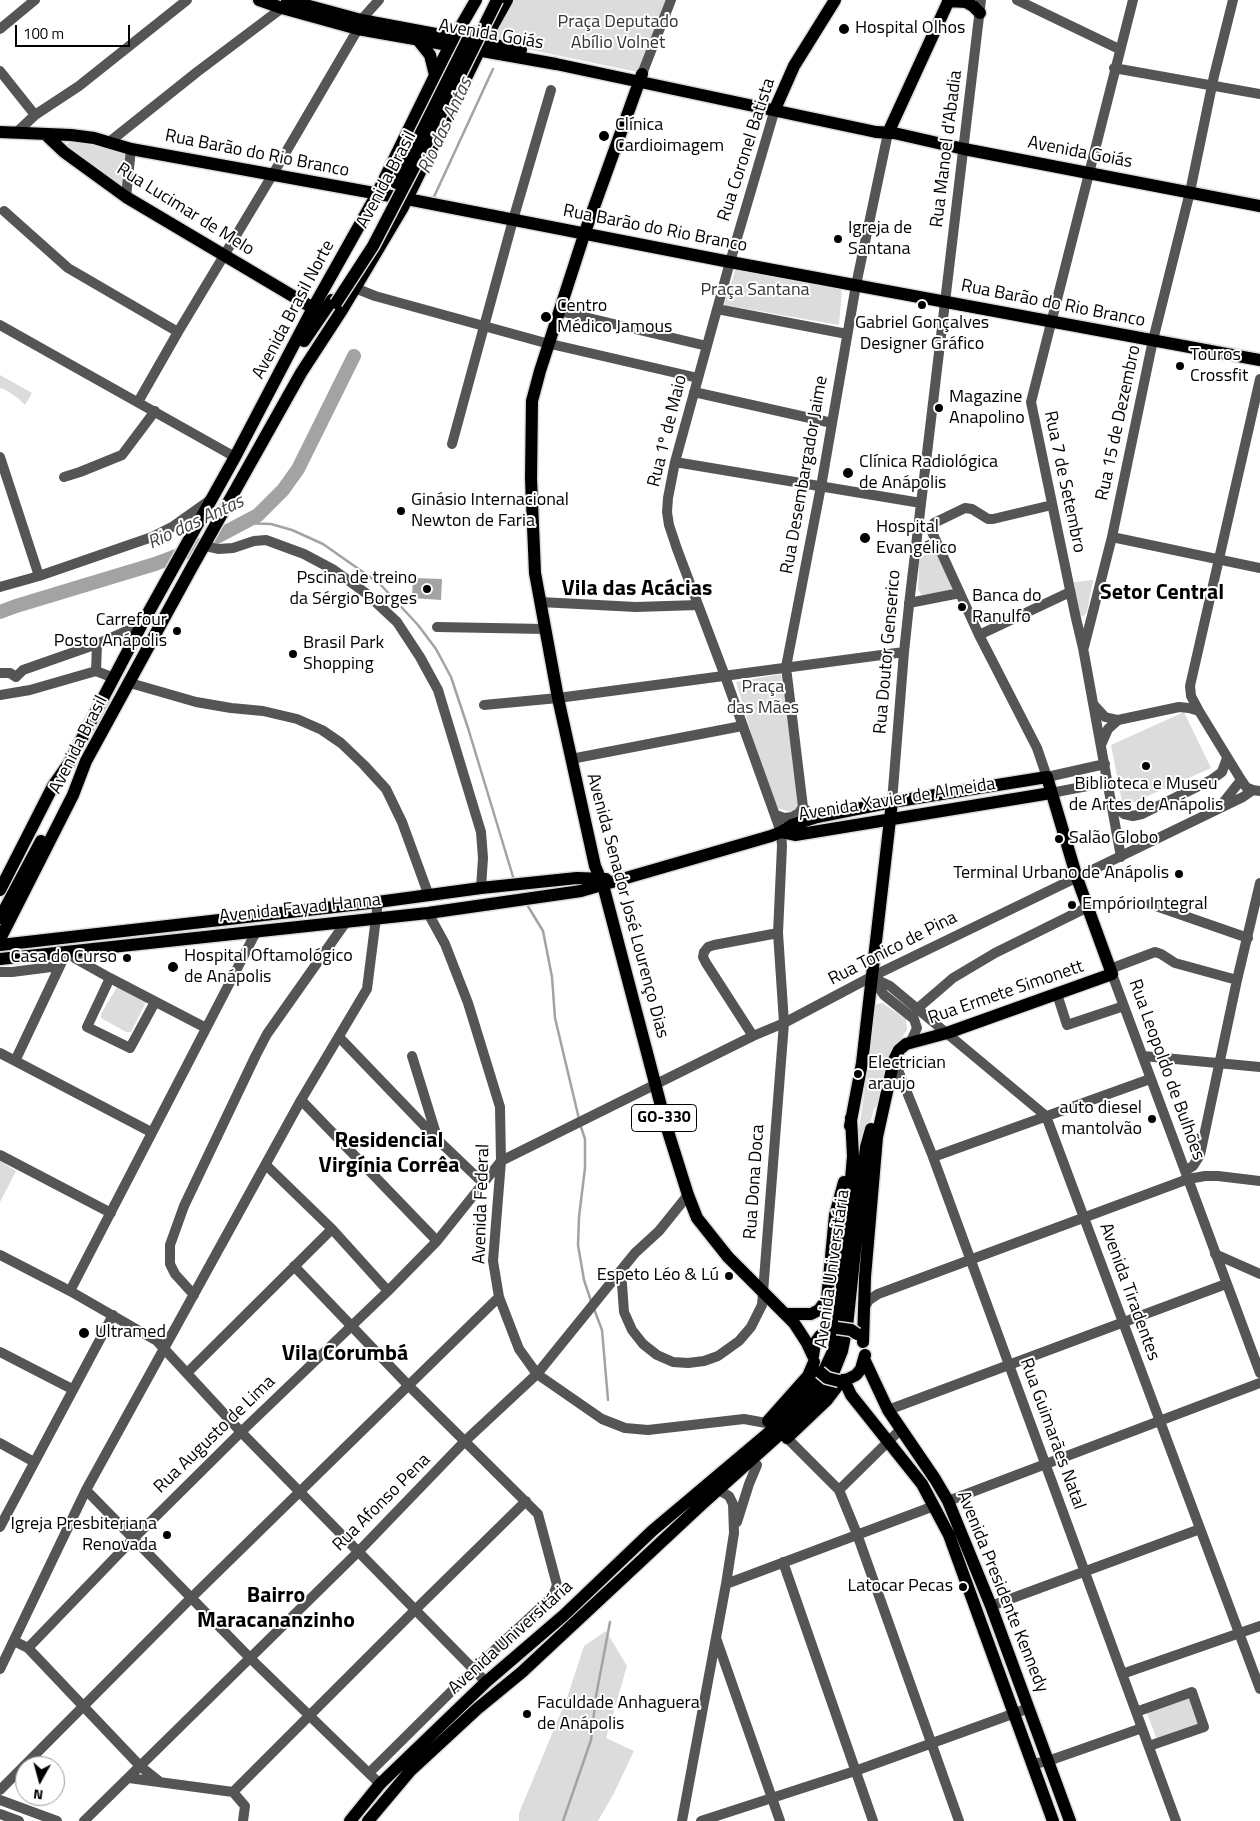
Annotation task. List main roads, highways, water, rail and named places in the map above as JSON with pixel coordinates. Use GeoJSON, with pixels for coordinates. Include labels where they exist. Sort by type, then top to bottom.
{"type":"FeatureCollection","features":[{"type":"Feature","properties":{"kind":"main road","name":"Avenida Goiás"},"geometry":{"type":"LineString","coordinates":[[259,0],[290,3],[418,40],[452,41]]}},
{"type":"Feature","properties":{"kind":"main road","name":"Avenida Brasil Norte"},"geometry":{"type":"LineString","coordinates":[[162,587],[235,457],[313,308],[376,194],[452,41],[476,0]]}},
{"type":"Feature","properties":{"kind":"main road","name":"Avenida Brasil"},"geometry":{"type":"LineString","coordinates":[[301,373],[334,301],[383,210],[488,0]]}},
{"type":"Feature","properties":{"kind":"main road","name":"Avenida Brasil"},"geometry":{"type":"LineString","coordinates":[[287,359],[299,348],[373,246],[497,0]]}},
{"type":"Feature","properties":{"kind":"main road","name":"Avenida Brasil Norte"},"geometry":{"type":"LineString","coordinates":[[192,567],[301,373],[355,288],[407,199],[492,25],[507,0]]}},
{"type":"Feature","properties":{"kind":"main road","name":"Rua Coronel Batista"},"geometry":{"type":"LineString","coordinates":[[776,106],[794,66],[835,0]]}},
{"type":"Feature","properties":{"kind":"main road"},"geometry":{"type":"LineString","coordinates":[[890,131],[948,0],[980,6]]}},
{"type":"Feature","properties":{"kind":"main road","name":"Avenida Goiás"},"geometry":{"type":"LineString","coordinates":[[360,24],[452,41],[556,64],[641,78]]}},
{"type":"Feature","properties":{"kind":"main road"},"geometry":{"type":"LineString","coordinates":[[492,25],[493,36],[502,46]]}},
{"type":"Feature","properties":{"kind":"main road"},"geometry":{"type":"LineString","coordinates":[[418,40],[430,55],[435,75]]}},
{"type":"Feature","properties":{"kind":"main road","name":"Avenida Goiás"},"geometry":{"type":"LineString","coordinates":[[481,47],[502,46],[964,149],[1260,206]]}},
{"type":"Feature","properties":{"kind":"main road","name":"Avenida Senador José Lourenço Dias"},"geometry":{"type":"LineString","coordinates":[[641,78],[584,232],[532,401],[531,479],[535,573],[558,698],[595,866],[605,881],[666,1125],[688,1195],[697,1218],[728,1258],[794,1323],[807,1343],[816,1363]]}},
{"type":"Feature","properties":{"kind":"main road","name":"Rua Barão do Rio Branco"},"geometry":{"type":"LineString","coordinates":[[0,132],[94,138],[131,148],[1260,360]]}},
{"type":"Feature","properties":{"kind":"main road","name":"Rua Lucimar de Melo"},"geometry":{"type":"LineString","coordinates":[[44,134],[64,152],[126,197],[224,257],[313,308]]}},
{"type":"Feature","properties":{"kind":"main road","name":"Avenida Brasil"},"geometry":{"type":"LineString","coordinates":[[0,939],[73,795],[86,761],[192,567]]}},
{"type":"Feature","properties":{"kind":"main road","name":"Avenida Brasil"},"geometry":{"type":"LineString","coordinates":[[0,890],[53,786],[69,763],[162,587]]}},
{"type":"Feature","properties":{"kind":"main road"},"geometry":{"type":"LineString","coordinates":[[0,918],[86,761]]}},
{"type":"Feature","properties":{"kind":"main road"},"geometry":{"type":"LineString","coordinates":[[0,906],[59,788],[69,763]]}},
{"type":"Feature","properties":{"kind":"main road","name":"Rua Leopoldo de Bulhões"},"geometry":{"type":"LineString","coordinates":[[1047,777],[1077,878],[1111,972]]}},
{"type":"Feature","properties":{"kind":"main road","name":"Avenida Xavier de Almeida"},"geometry":{"type":"LineString","coordinates":[[781,832],[792,824],[817,816],[1047,777]]}},
{"type":"Feature","properties":{"kind":"main road","name":"Avenida Xavier de Almeida"},"geometry":{"type":"LineString","coordinates":[[781,832],[795,835],[1051,792]]}},
{"type":"Feature","properties":{"kind":"main road","name":"Rua Doutor Genserico"},"geometry":{"type":"LineString","coordinates":[[871,977],[892,802]]}},
{"type":"Feature","properties":{"kind":"main road"},"geometry":{"type":"LineString","coordinates":[[605,881],[781,832]]}},
{"type":"Feature","properties":{"kind":"main road","name":"Avenida Fayad Hanna"},"geometry":{"type":"LineString","coordinates":[[0,946],[428,896],[480,888],[578,878],[605,881]]}},
{"type":"Feature","properties":{"kind":"main road","name":"Avenida Fayad Hanna"},"geometry":{"type":"LineString","coordinates":[[0,958],[428,913],[530,899],[605,881]]}},
{"type":"Feature","properties":{"kind":"main road"},"geometry":{"type":"LineString","coordinates":[[191,923],[193,938]]}},
{"type":"Feature","properties":{"kind":"main road"},"geometry":{"type":"LineString","coordinates":[[0,946],[0,958]]}},
{"type":"Feature","properties":{"kind":"main road","name":"Rua Ermete Simonett"},"geometry":{"type":"LineString","coordinates":[[894,1060],[899,1050],[910,1043],[947,1033],[1057,994],[1111,972]]}},
{"type":"Feature","properties":{"kind":"main road","name":"Avenida Universitária"},"geometry":{"type":"LineString","coordinates":[[832,1329],[851,1118],[862,1063],[871,977]]}},
{"type":"Feature","properties":{"kind":"main road","name":"Avenida Universitária"},"geometry":{"type":"LineString","coordinates":[[860,1338],[864,1308],[876,1137],[894,1060]]}},
{"type":"Feature","properties":{"kind":"main road","name":"Avenida Universitária"},"geometry":{"type":"LineString","coordinates":[[368,1821],[411,1770],[477,1709],[522,1672],[702,1504],[780,1435],[822,1388],[834,1371],[842,1351],[847,1326],[866,1147],[870,1131],[883,1107]]}},
{"type":"Feature","properties":{"kind":"main road","name":"Avenida Universitária"},"geometry":{"type":"LineString","coordinates":[[350,1821],[380,1784],[486,1682],[571,1609],[652,1531],[703,1490],[773,1429],[803,1397],[830,1361],[834,1349],[841,1298],[853,1156],[851,1118]]}},
{"type":"Feature","properties":{"kind":"main road"},"geometry":{"type":"LineString","coordinates":[[785,1314],[811,1314],[819,1310],[826,1299],[835,1215],[844,1182]]}},
{"type":"Feature","properties":{"kind":"main road","name":"Avenida Senador José Lourenço Dias"},"geometry":{"type":"LineString","coordinates":[[794,1323],[806,1329],[832,1329]]}},
{"type":"Feature","properties":{"kind":"main road"},"geometry":{"type":"LineString","coordinates":[[832,1329],[851,1330],[860,1338],[866,1352],[865,1361],[861,1369],[856,1375],[842,1380],[827,1378],[816,1363],[815,1343],[820,1336],[832,1329]]}},
{"type":"Feature","properties":{"kind":"main road","name":"Avenida Presidente Kennedy"},"geometry":{"type":"LineString","coordinates":[[865,1361],[888,1410],[935,1478],[948,1501],[991,1606],[1070,1821]]}},
{"type":"Feature","properties":{"kind":"main road","name":"Avenida Universitária"},"geometry":{"type":"LineString","coordinates":[[703,1490],[717,1470],[766,1423],[802,1384],[816,1363]]}},
{"type":"Feature","properties":{"kind":"main road","name":"Avenida Universitária"},"geometry":{"type":"LineString","coordinates":[[702,1504],[722,1492],[787,1438],[827,1400],[842,1380]]}},
{"type":"Feature","properties":{"kind":"main road","name":"Avenida Presidente Kennedy"},"geometry":{"type":"LineString","coordinates":[[842,1380],[851,1395],[922,1484],[949,1535],[1053,1821]]}},
{"type":"Feature","properties":{"kind":"main road"},"geometry":{"type":"LineString","coordinates":[[571,1609],[580,1619]]}},
{"type":"Feature","properties":{"kind":"waterway","name":"Rio das Antas"},"geometry":{"type":"LineString","coordinates":[[433,199],[493,69]]}},
{"type":"Feature","properties":{"kind":"waterway","name":"Rio das Antas"},"geometry":{"type":"LineString","coordinates":[[0,612],[155,564],[192,550],[258,515],[283,490],[298,469],[354,356]]}},
{"type":"Feature","properties":{"kind":"waterway"},"geometry":{"type":"LineString","coordinates":[[242,523],[271,524],[292,530],[323,544],[380,584],[418,625],[436,649],[451,677],[514,880]]}},
{"type":"Feature","properties":{"kind":"waterway"},"geometry":{"type":"LineString","coordinates":[[526,903],[543,931],[552,977],[555,1018],[579,1119]]}},
{"type":"Feature","properties":{"kind":"waterway"},"geometry":{"type":"LineString","coordinates":[[580,1124],[585,1139],[585,1168],[579,1217],[578,1245],[584,1280],[591,1301]]}},
{"type":"Feature","properties":{"kind":"waterway"},"geometry":{"type":"LineString","coordinates":[[594,1309],[602,1330],[608,1400]]}},
{"type":"Feature","properties":{"kind":"waterway"},"geometry":{"type":"LineString","coordinates":[[563,1821],[591,1740],[596,1696],[610,1622]]}},
{"type":"Feature","properties":{"kind":"place","name":"Hospital Olhos"},"geometry":{"type":"Point","coordinates":[844,29]}},
{"type":"Feature","properties":{"kind":"place","name":"Clínica Cardioimagem"},"geometry":{"type":"Point","coordinates":[604,136]}},
{"type":"Feature","properties":{"kind":"place","name":"Igreja de Santana"},"geometry":{"type":"Point","coordinates":[838,239]}},
{"type":"Feature","properties":{"kind":"place","name":"Gabriel Gonçalves Designer Gráfico"},"geometry":{"type":"Point","coordinates":[922,305]}},
{"type":"Feature","properties":{"kind":"place","name":"Centro Médico Jamous"},"geometry":{"type":"Point","coordinates":[546,317]}},
{"type":"Feature","properties":{"kind":"place","name":"Touros Crossfit"},"geometry":{"type":"Point","coordinates":[1180,366]}},
{"type":"Feature","properties":{"kind":"place","name":"Magazine Anapolino"},"geometry":{"type":"Point","coordinates":[939,408]}},
{"type":"Feature","properties":{"kind":"place","name":"Clínica Radiológica de Anápolis"},"geometry":{"type":"Point","coordinates":[848,473]}},
{"type":"Feature","properties":{"kind":"place","name":"Ginásio Internacional Newton de Faria"},"geometry":{"type":"Point","coordinates":[401,511]}},
{"type":"Feature","properties":{"kind":"place","name":"Hospital Evangélico"},"geometry":{"type":"Point","coordinates":[865,538]}},
{"type":"Feature","properties":{"kind":"place","name":"Pscina de treino da Sérgio Borges"},"geometry":{"type":"Point","coordinates":[427,589]}},
{"type":"Feature","properties":{"kind":"place","name":"Banca do Ranulfo"},"geometry":{"type":"Point","coordinates":[962,607]}},
{"type":"Feature","properties":{"kind":"place","name":"Carrefour Posto Anápolis"},"geometry":{"type":"Point","coordinates":[177,631]}},
{"type":"Feature","properties":{"kind":"place","name":"Brasil Park Shopping"},"geometry":{"type":"Point","coordinates":[293,654]}},
{"type":"Feature","properties":{"kind":"place","name":"Biblioteca e Museu de Artes de Anápolis"},"geometry":{"type":"Point","coordinates":[1146,766]}},
{"type":"Feature","properties":{"kind":"place","name":"Salão Globo"},"geometry":{"type":"Point","coordinates":[1059,839]}},
{"type":"Feature","properties":{"kind":"place","name":"Terminal Urbano de Anápolis"},"geometry":{"type":"Point","coordinates":[1179,874]}},
{"type":"Feature","properties":{"kind":"place","name":"Empório Integral"},"geometry":{"type":"Point","coordinates":[1072,905]}},
{"type":"Feature","properties":{"kind":"place","name":"Casa do Curso"},"geometry":{"type":"Point","coordinates":[127,958]}},
{"type":"Feature","properties":{"kind":"place","name":"Hospital Oftamológico de Anápolis"},"geometry":{"type":"Point","coordinates":[173,967]}},
{"type":"Feature","properties":{"kind":"place","name":"Electrician araujo"},"geometry":{"type":"Point","coordinates":[858,1074]}},
{"type":"Feature","properties":{"kind":"place","name":"auto diesel mantolvão"},"geometry":{"type":"Point","coordinates":[1152,1119]}},
{"type":"Feature","properties":{"kind":"place","name":"Espeto Léo & Lú"},"geometry":{"type":"Point","coordinates":[729,1276]}},
{"type":"Feature","properties":{"kind":"place","name":"Ultramed"},"geometry":{"type":"Point","coordinates":[84,1333]}},
{"type":"Feature","properties":{"kind":"place","name":"Igreja Presbiteriana Renovada"},"geometry":{"type":"Point","coordinates":[167,1535]}},
{"type":"Feature","properties":{"kind":"place","name":"Latocar Pecas"},"geometry":{"type":"Point","coordinates":[963,1587]}},
{"type":"Feature","properties":{"kind":"place","name":"Faculdade Anhaguera de Anápolis"},"geometry":{"type":"Point","coordinates":[527,1714]}},
{"type":"Feature","properties":{"kind":"district","name":"Vila das Acácias"},"geometry":{"type":"Point","coordinates":[637,590]}},
{"type":"Feature","properties":{"kind":"district","name":"Setor Central"},"geometry":{"type":"Point","coordinates":[1162,594]}},
{"type":"Feature","properties":{"kind":"district","name":"Residencial Virgínia Corrêa"},"geometry":{"type":"Point","coordinates":[389,1154]}},
{"type":"Feature","properties":{"kind":"district","name":"Vila Corumbá"},"geometry":{"type":"Point","coordinates":[345,1355]}},
{"type":"Feature","properties":{"kind":"district","name":"Bairro Maracananzinho"},"geometry":{"type":"Point","coordinates":[276,1610]}},
{"type":"Feature","properties":{"kind":"park label","name":"Praça Deputado Abílio Volnet"},"geometry":{"type":"Point","coordinates":[618,33]}},
{"type":"Feature","properties":{"kind":"park label","name":"Praça Santana"},"geometry":{"type":"Point","coordinates":[755,291]}},
{"type":"Feature","properties":{"kind":"park label","name":"Praça das Mães"},"geometry":{"type":"Point","coordinates":[763,698]}}]}
